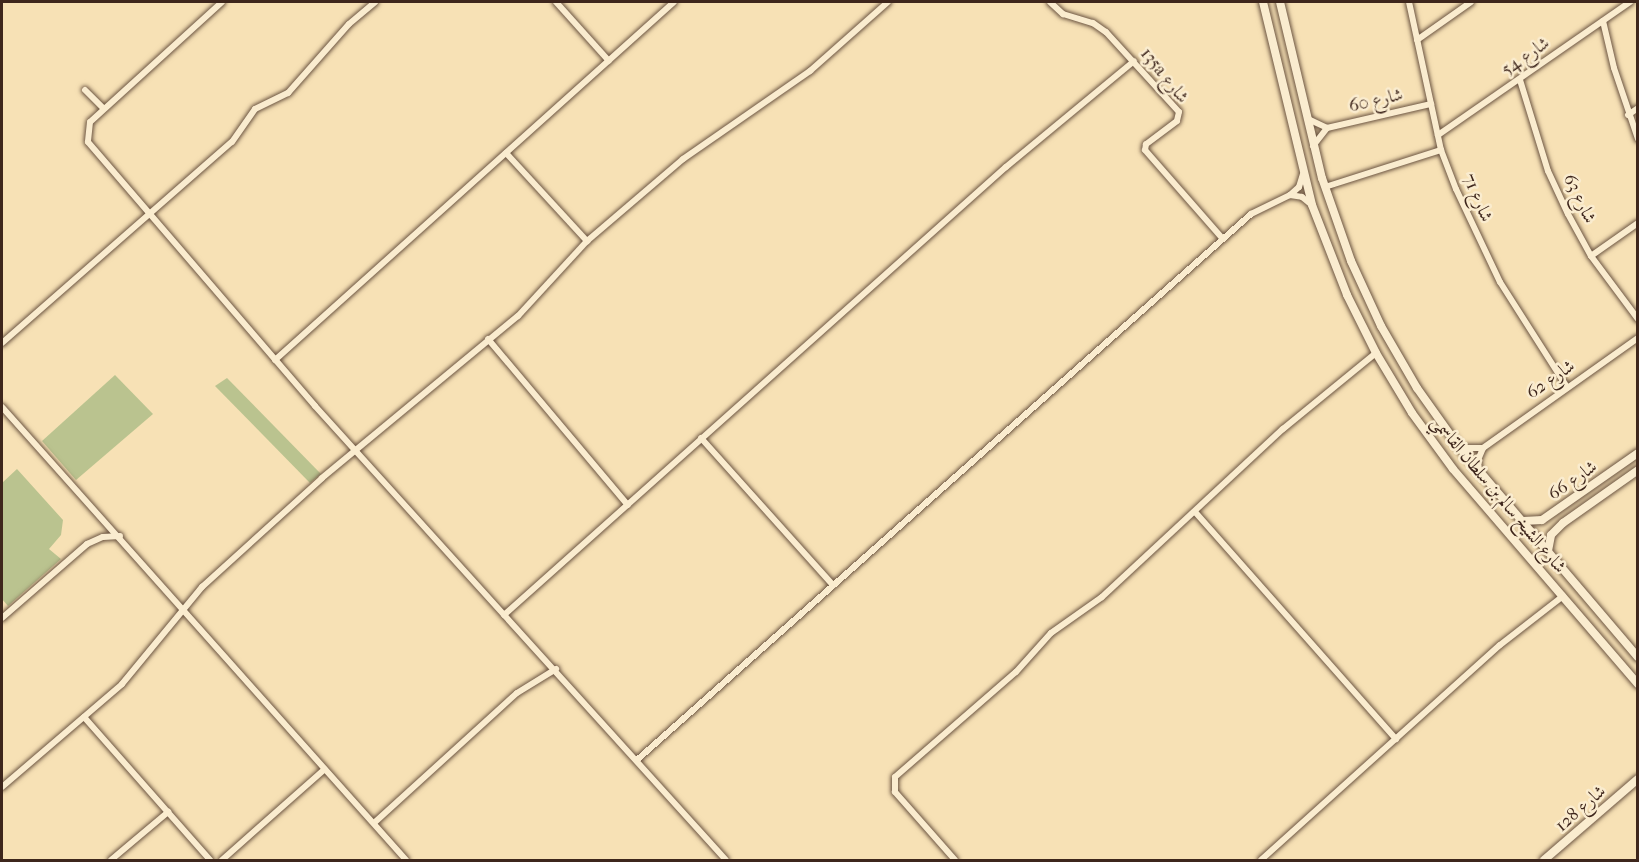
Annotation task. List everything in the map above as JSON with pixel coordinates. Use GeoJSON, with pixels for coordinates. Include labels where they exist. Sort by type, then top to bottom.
{"type":"FeatureCollection","features":[{"type":"Feature","properties":{"kind":"street"},"geometry":{"type":"LineString","coordinates":[[222,2],[103,108],[87,128],[88,142],[275,360],[504,615],[638,759],[726,861]]}},
{"type":"Feature","properties":{"kind":"street"},"geometry":{"type":"LineString","coordinates":[[2,343],[149,212],[232,142],[255,109],[288,93],[350,24],[375,2]]}},
{"type":"Feature","properties":{"kind":"street"},"geometry":{"type":"LineString","coordinates":[[556,2],[609,61]]}},
{"type":"Feature","properties":{"kind":"street"},"geometry":{"type":"LineString","coordinates":[[275,360],[674,2]]}},
{"type":"Feature","properties":{"kind":"street"},"geometry":{"type":"LineString","coordinates":[[2,787],[84,717],[139,666],[183,607],[356,449],[532,304],[587,241],[683,159],[810,71],[888,2]]}},
{"type":"Feature","properties":{"kind":"street","name":"135a شارع"},"geometry":{"type":"LineString","coordinates":[[1050,2],[1063,14],[1100,27],[1179,112],[1177,121],[1146,144],[1145,150],[1222,239]]}},
{"type":"Feature","properties":{"kind":"street","name":"شارع الشيخ سالم بن سلطان القاسمي"},"geometry":{"type":"LineString","coordinates":[[1263,2],[1312,205],[1347,295],[1376,353],[1412,413],[1453,469],[1638,684]]}},
{"type":"Feature","properties":{"kind":"street","name":"شارع الشيخ سالم بن سلطان القاسمي"},"geometry":{"type":"LineString","coordinates":[[1280,2],[1313,146],[1325,187],[1351,261],[1381,326],[1417,388],[1459,447],[1638,657]]}},
{"type":"Feature","properties":{"kind":"street","name":"شارع 71"},"geometry":{"type":"LineString","coordinates":[[1409,2],[1441,150],[1500,282],[1567,387]]}},
{"type":"Feature","properties":{"kind":"street"},"geometry":{"type":"LineString","coordinates":[[1417,40],[1471,2]]}},
{"type":"Feature","properties":{"kind":"street","name":"شارع 54"},"geometry":{"type":"LineString","coordinates":[[1438,135],[1630,2]]}},
{"type":"Feature","properties":{"kind":"street"},"geometry":{"type":"LineString","coordinates":[[1603,21],[1628,115],[1638,139]]}},
{"type":"Feature","properties":{"kind":"street"},"geometry":{"type":"LineString","coordinates":[[504,615],[701,438],[797,357],[1006,167],[1134,61]]}},
{"type":"Feature","properties":{"kind":"street","name":"شارع 63"},"geometry":{"type":"LineString","coordinates":[[1520,80],[1548,171],[1591,256],[1638,319]]}},
{"type":"Feature","properties":{"kind":"street"},"geometry":{"type":"LineString","coordinates":[[86,90],[103,108]]}},
{"type":"Feature","properties":{"kind":"street","name":"شارع 60"},"geometry":{"type":"LineString","coordinates":[[1313,146],[1327,128],[1431,104]]}},
{"type":"Feature","properties":{"kind":"street"},"geometry":{"type":"LineString","coordinates":[[1628,115],[1638,108]]}},
{"type":"Feature","properties":{"kind":"street","name":"شارع 60"},"geometry":{"type":"LineString","coordinates":[[1306,116],[1327,128]]}},
{"type":"Feature","properties":{"kind":"street"},"geometry":{"type":"LineString","coordinates":[[1325,187],[1441,150]]}},
{"type":"Feature","properties":{"kind":"street"},"geometry":{"type":"LineString","coordinates":[[506,153],[587,241]]}},
{"type":"Feature","properties":{"kind":"street"},"geometry":{"type":"LineString","coordinates":[[638,759],[1222,239],[1262,206],[1290,195],[1299,186],[1303,174]]}},
{"type":"Feature","properties":{"kind":"street"},"geometry":{"type":"LineString","coordinates":[[1290,195],[1302,197],[1312,205]]}},
{"type":"Feature","properties":{"kind":"street"},"geometry":{"type":"LineString","coordinates":[[1591,256],[1638,224]]}},
{"type":"Feature","properties":{"kind":"street","name":"شارع 62"},"geometry":{"type":"LineString","coordinates":[[1483,448],[1638,338]]}},
{"type":"Feature","properties":{"kind":"street"},"geometry":{"type":"LineString","coordinates":[[488,339],[628,505]]}},
{"type":"Feature","properties":{"kind":"street"},"geometry":{"type":"LineString","coordinates":[[955,861],[895,792],[896,777],[1016,672],[1051,633],[1101,597],[1196,513],[1290,423],[1376,353]]}},
{"type":"Feature","properties":{"kind":"street"},"geometry":{"type":"LineString","coordinates":[[2,407],[120,536],[406,861]]}},
{"type":"Feature","properties":{"kind":"street"},"geometry":{"type":"LineString","coordinates":[[701,438],[833,585]]}},
{"type":"Feature","properties":{"kind":"street"},"geometry":{"type":"LineString","coordinates":[[1459,447],[1471,451],[1483,448]]}},
{"type":"Feature","properties":{"kind":"street"},"geometry":{"type":"LineString","coordinates":[[1480,472],[1478,460],[1483,448]]}},
{"type":"Feature","properties":{"kind":"street","name":"شارع 66"},"geometry":{"type":"LineString","coordinates":[[1521,520],[1542,520],[1638,453]]}},
{"type":"Feature","properties":{"kind":"street","name":"شارع 66"},"geometry":{"type":"LineString","coordinates":[[1548,551],[1551,535],[1563,523],[1638,470]]}},
{"type":"Feature","properties":{"kind":"street"},"geometry":{"type":"LineString","coordinates":[[1563,523],[1557,523],[1555,515],[1566,504]]}},
{"type":"Feature","properties":{"kind":"street"},"geometry":{"type":"LineString","coordinates":[[1196,513],[1396,739]]}},
{"type":"Feature","properties":{"kind":"street"},"geometry":{"type":"LineString","coordinates":[[2,618],[87,544],[103,537],[120,536]]}},
{"type":"Feature","properties":{"kind":"street"},"geometry":{"type":"LineString","coordinates":[[1261,861],[1500,645],[1563,596]]}},
{"type":"Feature","properties":{"kind":"street"},"geometry":{"type":"LineString","coordinates":[[374,823],[518,693],[556,669]]}},
{"type":"Feature","properties":{"kind":"street"},"geometry":{"type":"LineString","coordinates":[[84,717],[210,861]]}},
{"type":"Feature","properties":{"kind":"street"},"geometry":{"type":"LineString","coordinates":[[222,861],[325,769]]}},
{"type":"Feature","properties":{"kind":"street","name":"شارع 128"},"geometry":{"type":"LineString","coordinates":[[1544,861],[1638,779]]}},
{"type":"Feature","properties":{"kind":"street"},"geometry":{"type":"LineString","coordinates":[[111,861],[168,812]]}},
{"type":"Feature","properties":{"kind":"green space"},"geometry":{"type":"Polygon","coordinates":[[[115,375],[153,414],[76,480],[42,441],[115,375]]]}},
{"type":"Feature","properties":{"kind":"green space"},"geometry":{"type":"Polygon","coordinates":[[[227,378],[321,474],[310,483],[215,386],[227,378]]]}},
{"type":"Feature","properties":{"kind":"green space"},"geometry":{"type":"Polygon","coordinates":[[[17,469],[63,520],[61,535],[49,549],[61,559],[8,606],[2,599],[2,483],[17,469]]]}}]}
